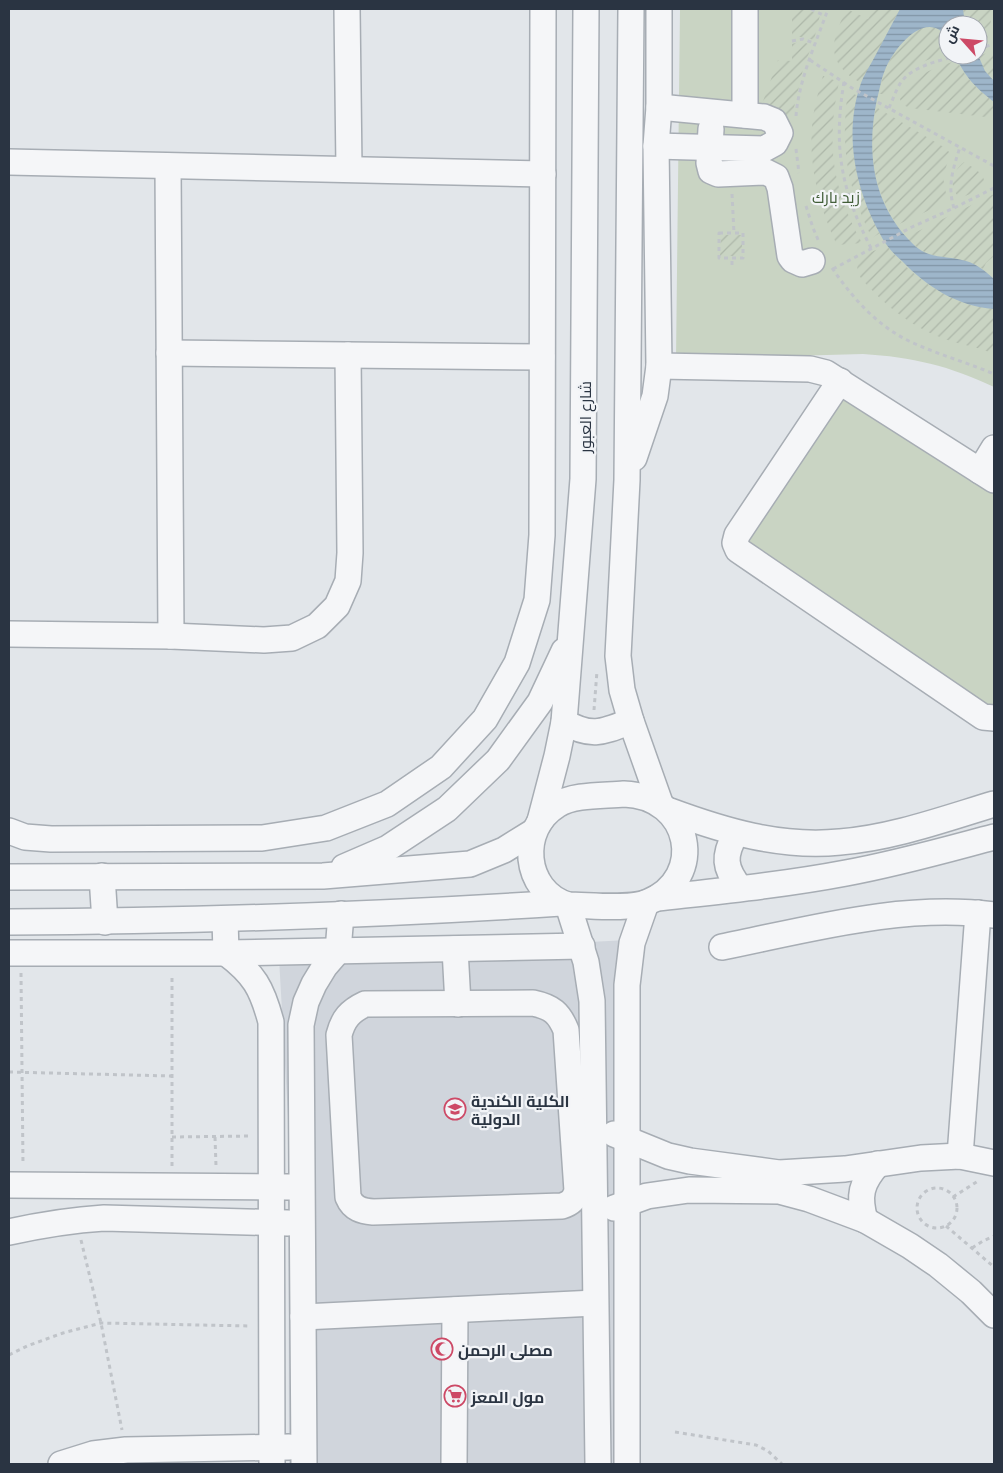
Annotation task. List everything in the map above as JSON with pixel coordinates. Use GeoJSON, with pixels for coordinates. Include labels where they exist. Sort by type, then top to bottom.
{"type":"FeatureCollection","features":[{"type":"Feature","properties":{"kind":"street"},"geometry":{"type":"LineString","coordinates":[[347,9],[349,170]]}},
{"type":"Feature","properties":{"kind":"street"},"geometry":{"type":"LineString","coordinates":[[9,831],[25,837],[51,839],[262,838],[326,828],[387,804],[441,767],[485,719],[518,662],[537,600],[542,535],[543,9]]}},
{"type":"Feature","properties":{"kind":"street","name":"شارع العبور"},"geometry":{"type":"LineString","coordinates":[[536,827],[554,768],[564,722],[583,479],[586,9]]}},
{"type":"Feature","properties":{"kind":"street"},"geometry":{"type":"LineString","coordinates":[[627,1464],[629,964],[632,943],[651,900],[667,890],[675,881],[681,870],[684,858],[682,833],[677,821],[665,807],[631,722],[622,690],[618,656],[628,480],[631,9]]}},
{"type":"Feature","properties":{"kind":"street"},"geometry":{"type":"LineString","coordinates":[[628,480],[655,396],[659,366],[656,146],[659,9]]}},
{"type":"Feature","properties":{"kind":"street"},"geometry":{"type":"LineString","coordinates":[[745,9],[745,115]]}},
{"type":"Feature","properties":{"kind":"street"},"geometry":{"type":"LineString","coordinates":[[656,146],[764,149],[775,143],[780,133],[774,122],[764,117],[658,107]]}},
{"type":"Feature","properties":{"kind":"street"},"geometry":{"type":"LineString","coordinates":[[712,112],[709,167],[718,174],[766,172],[776,177],[780,188],[790,256],[793,260],[802,264],[824,260]]}},
{"type":"Feature","properties":{"kind":"street"},"geometry":{"type":"LineString","coordinates":[[9,162],[543,174]]}},
{"type":"Feature","properties":{"kind":"street"},"geometry":{"type":"LineString","coordinates":[[168,166],[171,636]]}},
{"type":"Feature","properties":{"kind":"street"},"geometry":{"type":"LineString","coordinates":[[169,353],[542,357]]}},
{"type":"Feature","properties":{"kind":"street"},"geometry":{"type":"LineString","coordinates":[[9,634],[171,636],[264,640],[292,638],[317,626],[337,606],[348,581],[350,553],[348,355]]}},
{"type":"Feature","properties":{"kind":"street"},"geometry":{"type":"LineString","coordinates":[[659,366],[810,369],[826,372],[987,475],[994,448]]}},
{"type":"Feature","properties":{"kind":"street"},"geometry":{"type":"LineString","coordinates":[[840,381],[737,535],[735,539],[736,547],[746,556],[983,717],[994,718]]}},
{"type":"Feature","properties":{"kind":"street"},"geometry":{"type":"LineString","coordinates":[[323,876],[388,848],[447,809],[460,797],[498,760],[540,702],[571,638]]}},
{"type":"Feature","properties":{"kind":"street"},"geometry":{"type":"LineString","coordinates":[[564,722],[578,730],[594,733],[631,722]]}},
{"type":"Feature","properties":{"kind":"street"},"geometry":{"type":"LineString","coordinates":[[9,878],[323,876],[470,864],[504,850],[536,827],[548,812],[558,804],[569,799],[624,794],[637,794],[665,807],[736,833],[787,842],[840,842],[891,834],[994,804]]}},
{"type":"Feature","properties":{"kind":"street"},"geometry":{"type":"LineString","coordinates":[[536,827],[530,857],[532,870],[545,891],[565,904],[582,946],[592,1001],[598,1464]]}},
{"type":"Feature","properties":{"kind":"street"},"geometry":{"type":"LineString","coordinates":[[736,833],[728,847],[726,862],[730,876],[740,888]]}},
{"type":"Feature","properties":{"kind":"street"},"geometry":{"type":"LineString","coordinates":[[9,922],[105,922],[476,909],[565,904],[633,905],[651,900],[794,882],[848,873],[994,837]]}},
{"type":"Feature","properties":{"kind":"street"},"geometry":{"type":"LineString","coordinates":[[102,876],[105,922]]}},
{"type":"Feature","properties":{"kind":"street"},"geometry":{"type":"LineString","coordinates":[[722,947],[878,917],[944,912],[986,914],[960,1156]]}},
{"type":"Feature","properties":{"kind":"street"},"geometry":{"type":"LineString","coordinates":[[61,1464],[93,1454],[126,1450],[304,1456],[301,1025],[306,1002],[325,966],[338,951],[341,914]]}},
{"type":"Feature","properties":{"kind":"street"},"geometry":{"type":"LineString","coordinates":[[224,918],[226,953],[242,966],[255,981],[265,999],[271,1022],[272,1456]]}},
{"type":"Feature","properties":{"kind":"street"},"geometry":{"type":"LineString","coordinates":[[15,962],[18,954],[226,953],[582,946]]}},
{"type":"Feature","properties":{"kind":"street"},"geometry":{"type":"LineString","coordinates":[[455,949],[458,1004]]}},
{"type":"Feature","properties":{"kind":"street"},"geometry":{"type":"LineString","coordinates":[[533,1003],[553,1010],[561,1018],[566,1030],[577,1191],[569,1204],[562,1206],[373,1212],[356,1208],[350,1203],[348,1197],[340,1061],[339,1035],[342,1024],[348,1014],[365,1004],[458,1004],[533,1003]]}},
{"type":"Feature","properties":{"kind":"street"},"geometry":{"type":"LineString","coordinates":[[568,1062],[592,1060]]}},
{"type":"Feature","properties":{"kind":"street"},"geometry":{"type":"LineString","coordinates":[[301,1064],[340,1061]]}},
{"type":"Feature","properties":{"kind":"street"},"geometry":{"type":"LineString","coordinates":[[593,1126],[668,1156],[779,1182],[816,1202],[865,1220],[938,1265],[971,1292],[994,1315]]}},
{"type":"Feature","properties":{"kind":"street"},"geometry":{"type":"LineString","coordinates":[[594,1214],[654,1195],[779,1182],[812,1172],[921,1158],[960,1156],[994,1163]]}},
{"type":"Feature","properties":{"kind":"street"},"geometry":{"type":"LineString","coordinates":[[865,1220],[861,1206],[862,1190],[868,1176],[878,1164]]}},
{"type":"Feature","properties":{"kind":"street"},"geometry":{"type":"LineString","coordinates":[[16,1185],[302,1187]]}},
{"type":"Feature","properties":{"kind":"street"},"geometry":{"type":"LineString","coordinates":[[9,1232],[41,1224],[104,1218],[302,1223]]}},
{"type":"Feature","properties":{"kind":"street"},"geometry":{"type":"LineString","coordinates":[[303,1317],[595,1303]]}},
{"type":"Feature","properties":{"kind":"street"},"geometry":{"type":"LineString","coordinates":[[454,1464],[455,1310]]}},
{"type":"Feature","properties":{"kind":"path"},"geometry":{"type":"LineString","coordinates":[[811,9],[825,16]]}},
{"type":"Feature","properties":{"kind":"path"},"geometry":{"type":"LineString","coordinates":[[796,117],[797,101],[828,9]]}},
{"type":"Feature","properties":{"kind":"path"},"geometry":{"type":"LineString","coordinates":[[792,41],[803,39],[816,44]]}},
{"type":"Feature","properties":{"kind":"path"},"geometry":{"type":"LineString","coordinates":[[810,60],[852,88],[994,166]]}},
{"type":"Feature","properties":{"kind":"path"},"geometry":{"type":"LineString","coordinates":[[889,108],[897,88],[908,75],[938,62]]}},
{"type":"Feature","properties":{"kind":"path"},"geometry":{"type":"LineString","coordinates":[[844,82],[839,110],[838,138],[841,167],[847,194],[857,221],[871,248]]}},
{"type":"Feature","properties":{"kind":"path"},"geometry":{"type":"LineString","coordinates":[[795,141],[800,180]]}},
{"type":"Feature","properties":{"kind":"path"},"geometry":{"type":"LineString","coordinates":[[954,208],[950,186],[951,174],[960,146]]}},
{"type":"Feature","properties":{"kind":"path"},"geometry":{"type":"LineString","coordinates":[[731,173],[734,233]]}},
{"type":"Feature","properties":{"kind":"path"},"geometry":{"type":"LineString","coordinates":[[824,260],[876,246],[994,188]]}},
{"type":"Feature","properties":{"kind":"path"},"geometry":{"type":"LineString","coordinates":[[806,204],[824,260],[864,308],[885,327],[908,341],[994,374]]}},
{"type":"Feature","properties":{"kind":"path"},"geometry":{"type":"LineString","coordinates":[[719,233],[734,233],[744,234],[743,258],[719,258],[719,233]]}},
{"type":"Feature","properties":{"kind":"path"},"geometry":{"type":"LineString","coordinates":[[732,258],[732,266]]}},
{"type":"Feature","properties":{"kind":"path"},"geometry":{"type":"LineString","coordinates":[[15,962],[22,1073],[16,1185]]}},
{"type":"Feature","properties":{"kind":"path"},"geometry":{"type":"LineString","coordinates":[[172,969],[172,1187]]}},
{"type":"Feature","properties":{"kind":"path"},"geometry":{"type":"LineString","coordinates":[[9,1072],[171,1076]]}},
{"type":"Feature","properties":{"kind":"path"},"geometry":{"type":"LineString","coordinates":[[215,1136],[216,1187]]}},
{"type":"Feature","properties":{"kind":"path"},"geometry":{"type":"LineString","coordinates":[[172,1137],[271,1136]]}},
{"type":"Feature","properties":{"kind":"path"},"geometry":{"type":"LineString","coordinates":[[941,1189],[953,1197],[957,1205],[956,1213],[952,1221],[946,1226],[931,1227],[920,1218],[917,1211],[918,1203],[921,1196],[927,1191],[941,1189]]}},
{"type":"Feature","properties":{"kind":"path"},"geometry":{"type":"LineString","coordinates":[[76,1220],[101,1323],[126,1450]]}},
{"type":"Feature","properties":{"kind":"path"},"geometry":{"type":"LineString","coordinates":[[946,1226],[994,1267]]}},
{"type":"Feature","properties":{"kind":"path"},"geometry":{"type":"LineString","coordinates":[[972,1248],[983,1240],[994,1236]]}},
{"type":"Feature","properties":{"kind":"path"},"geometry":{"type":"LineString","coordinates":[[9,1355],[63,1332],[101,1323],[272,1327]]}},
{"type":"Feature","properties":{"kind":"path"},"geometry":{"type":"LineString","coordinates":[[674,1432],[756,1445],[768,1451],[782,1464]]}},
{"type":"Feature","properties":{"kind":"shaded area"},"geometry":{"type":"Polygon","coordinates":[[[628,940],[621,1464],[289,1464],[288,1116],[279,958],[628,940]]]}},
{"type":"Feature","properties":{"kind":"green space","name":"زيد بارك"},"geometry":{"type":"Polygon","coordinates":[[[680,9],[994,9],[994,387],[946,368],[898,357],[863,354],[676,359],[680,9]]]}},
{"type":"Feature","properties":{"kind":"green space"},"geometry":{"type":"Polygon","coordinates":[[[800,9],[820,15],[814,40],[792,37],[792,10],[800,9]]]}},
{"type":"Feature","properties":{"kind":"green space"},"geometry":{"type":"Polygon","coordinates":[[[847,9],[868,19],[874,9],[900,9],[861,83],[841,68],[834,50],[837,31],[847,9]]]}},
{"type":"Feature","properties":{"kind":"green space"},"geometry":{"type":"Polygon","coordinates":[[[963,9],[992,9],[988,36],[988,15],[964,15],[963,9]]]}},
{"type":"Feature","properties":{"kind":"green space"},"geometry":{"type":"Polygon","coordinates":[[[928,27],[938,30],[938,56],[907,71],[890,94],[879,94],[884,74],[894,53],[901,43],[918,30],[928,27]]]}},
{"type":"Feature","properties":{"kind":"green space"},"geometry":{"type":"Polygon","coordinates":[[[802,41],[812,46],[804,65],[792,116],[786,120],[762,104],[778,60],[792,61],[792,44],[802,41]]]}},
{"type":"Feature","properties":{"kind":"green space"},"geometry":{"type":"Polygon","coordinates":[[[988,53],[994,55],[994,81],[982,65],[988,65],[988,53]]]}},
{"type":"Feature","properties":{"kind":"green space"},"geometry":{"type":"Polygon","coordinates":[[[945,65],[959,65],[968,78],[994,102],[994,118],[910,108],[903,105],[900,97],[903,89],[909,82],[945,65]]]}},
{"type":"Feature","properties":{"kind":"green space"},"geometry":{"type":"Polygon","coordinates":[[[823,76],[839,82],[833,126],[834,165],[844,203],[862,243],[837,245],[819,195],[812,160],[811,142],[815,106],[823,76]]]}},
{"type":"Feature","properties":{"kind":"green space"},"geometry":{"type":"Polygon","coordinates":[[[848,91],[858,96],[853,140],[873,219],[880,233],[872,238],[863,220],[851,184],[845,148],[848,91]]]}},
{"type":"Feature","properties":{"kind":"green space"},"geometry":{"type":"Polygon","coordinates":[[[876,107],[947,149],[950,154],[943,177],[947,199],[945,203],[897,225],[882,196],[874,168],[872,139],[876,107]]]}},
{"type":"Feature","properties":{"kind":"green space"},"geometry":{"type":"Polygon","coordinates":[[[964,162],[980,173],[984,181],[983,185],[973,193],[960,198],[954,189],[953,179],[954,174],[964,162]]]}},
{"type":"Feature","properties":{"kind":"green space"},"geometry":{"type":"Polygon","coordinates":[[[994,194],[994,256],[986,263],[983,269],[962,260],[924,252],[906,237],[994,194]]]}},
{"type":"Feature","properties":{"kind":"green space"},"geometry":{"type":"Polygon","coordinates":[[[721,235],[742,235],[742,256],[720,256],[721,235]]]}},
{"type":"Feature","properties":{"kind":"green space"},"geometry":{"type":"Polygon","coordinates":[[[887,246],[901,262],[925,283],[944,294],[973,306],[994,309],[994,354],[942,338],[918,327],[897,313],[865,283],[857,267],[860,260],[865,255],[887,246]]]}},
{"type":"Feature","properties":{"kind":"green space"},"geometry":{"type":"Polygon","coordinates":[[[844,390],[994,492],[994,704],[989,712],[740,544],[844,390]]]}},
{"type":"Feature","properties":{"kind":"water"},"geometry":{"type":"Polygon","coordinates":[[[900,9],[963,9],[964,15],[938,15],[938,29],[930,27],[912,34],[903,42],[889,61],[882,77],[877,99],[872,138],[873,158],[875,176],[881,195],[899,228],[913,244],[925,253],[970,262],[994,279],[994,309],[968,304],[932,287],[893,253],[886,244],[867,207],[860,187],[853,145],[855,103],[864,77],[900,9]]]}},
{"type":"Feature","properties":{"kind":"water"},"geometry":{"type":"Polygon","coordinates":[[[960,65],[982,65],[994,81],[994,102],[971,81],[960,65]]]}},
{"type":"Feature","properties":{"kind":"place","name":"الكلية الكندية الدولية"},"geometry":{"type":"Point","coordinates":[455,1109]}},
{"type":"Feature","properties":{"kind":"place","name":"مصلى الرحمن"},"geometry":{"type":"Point","coordinates":[442,1349]}},
{"type":"Feature","properties":{"kind":"place","name":"مول المعز"},"geometry":{"type":"Point","coordinates":[455,1396]}}]}
